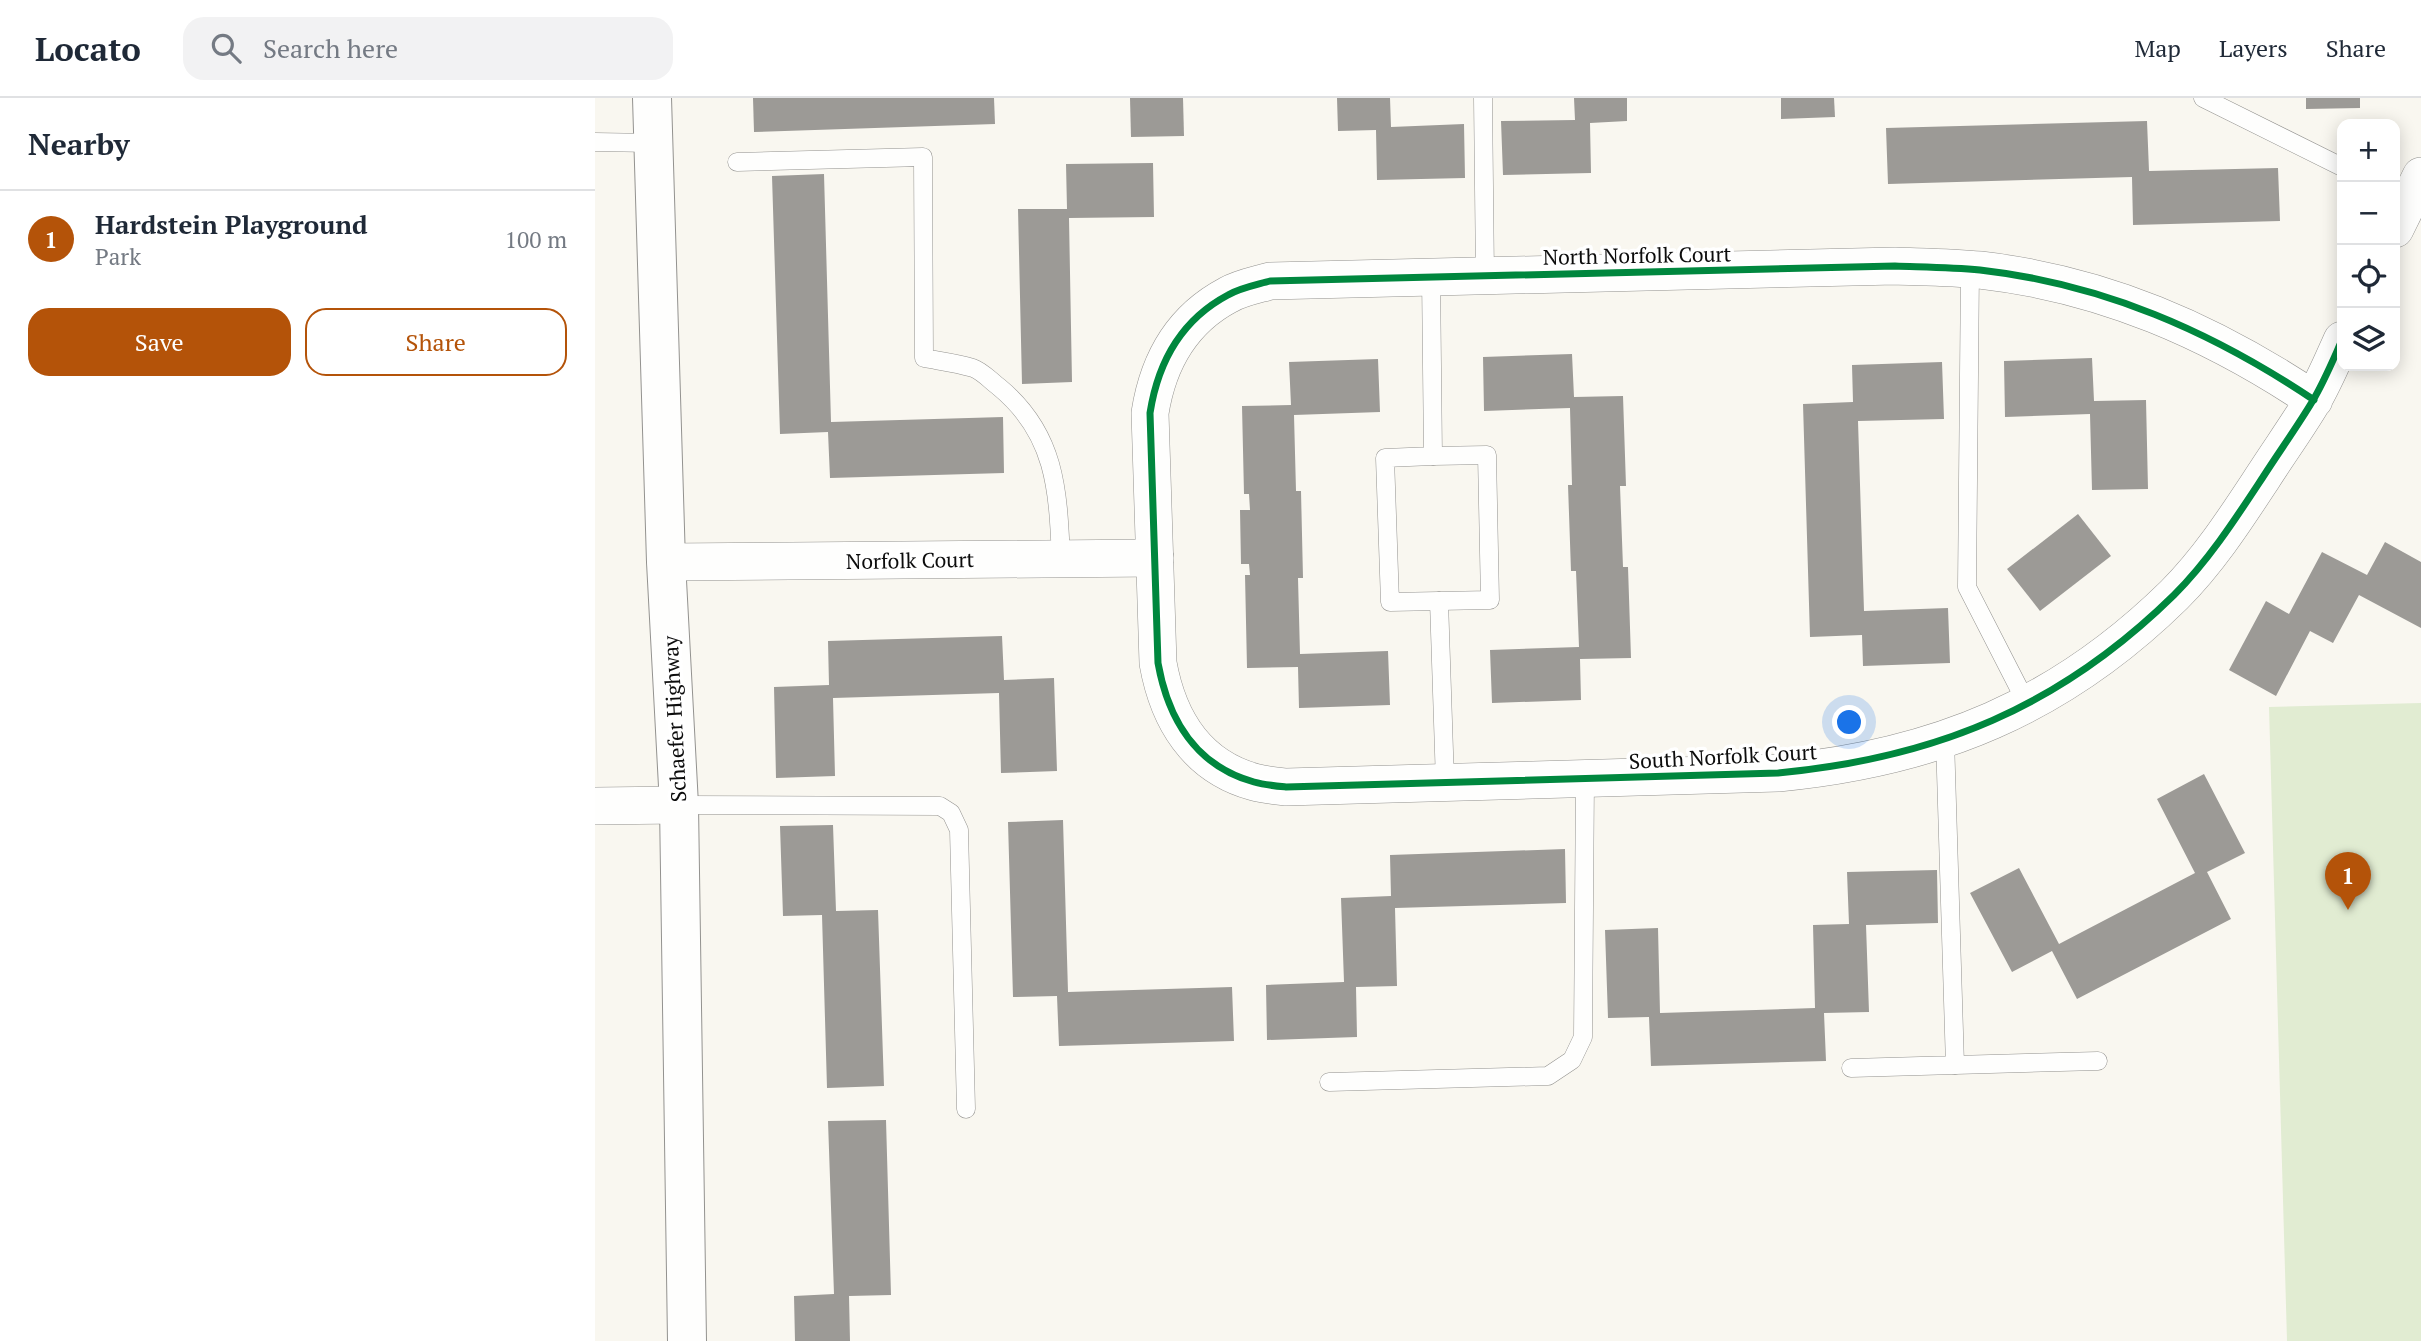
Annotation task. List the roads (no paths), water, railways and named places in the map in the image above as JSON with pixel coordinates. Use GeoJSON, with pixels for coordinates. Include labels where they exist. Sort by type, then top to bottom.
{"type":"FeatureCollection","features":[{"type":"Feature","properties":{"kind":"street","name":"Schaefer Highway"},"geometry":{"type":"LineString","coordinates":[[652,98],[666,562],[679,805],[687,1341]]}},
{"type":"Feature","properties":{"kind":"street","name":"North Norfolk Court"},"geometry":{"type":"LineString","coordinates":[[1155,558],[1150,413],[1162,365],[1179,336],[1202,312],[1230,293],[1270,281],[1895,266],[1971,269],[2063,284],[2145,309],[2222,343],[2267,368],[2314,400]]}},
{"type":"Feature","properties":{"kind":"street","name":"South Norfolk Court"},"geometry":{"type":"LineString","coordinates":[[1155,558],[1158,663],[1162,688],[1170,710],[1182,732],[1205,756],[1232,774],[1255,782],[1286,787],[1778,773],[1833,768],[1911,751],[1985,725],[2056,689],[2119,646],[2176,593],[2225,534],[2314,400],[2337,351]]}},
{"type":"Feature","properties":{"kind":"street","name":"Norfolk Court"},"geometry":{"type":"LineString","coordinates":[[666,562],[1155,558]]}},
{"type":"Feature","properties":{"kind":"street"},"geometry":{"type":"LineString","coordinates":[[595,806],[679,805]]}},
{"type":"Feature","properties":{"kind":"lane"},"geometry":{"type":"LineString","coordinates":[[1482,98],[1485,276]]}},
{"type":"Feature","properties":{"kind":"lane"},"geometry":{"type":"LineString","coordinates":[[2203,98],[2337,165]]}},
{"type":"Feature","properties":{"kind":"lane"},"geometry":{"type":"LineString","coordinates":[[595,142],[653,143]]}},
{"type":"Feature","properties":{"kind":"lane"},"geometry":{"type":"LineString","coordinates":[[737,162],[923,157],[925,358],[975,369],[1007,394],[1031,420],[1047,451],[1058,496],[1061,559]]}},
{"type":"Feature","properties":{"kind":"lane"},"geometry":{"type":"LineString","coordinates":[[1971,269],[1967,587],[2027,704]]}},
{"type":"Feature","properties":{"kind":"lane"},"geometry":{"type":"LineString","coordinates":[[1431,277],[1433,456]]}},
{"type":"Feature","properties":{"kind":"lane"},"geometry":{"type":"LineString","coordinates":[[1487,455],[1490,600],[1439,601],[1390,602],[1385,458],[1487,455]]}},
{"type":"Feature","properties":{"kind":"lane"},"geometry":{"type":"LineString","coordinates":[[1439,601],[1445,782]]}},
{"type":"Feature","properties":{"kind":"lane"},"geometry":{"type":"LineString","coordinates":[[1945,739],[1955,1065]]}},
{"type":"Feature","properties":{"kind":"lane"},"geometry":{"type":"LineString","coordinates":[[1329,1082],[1548,1076],[1572,1060],[1583,1038],[1585,779]]}},
{"type":"Feature","properties":{"kind":"lane"},"geometry":{"type":"LineString","coordinates":[[679,805],[940,806],[951,813],[959,830],[966,1109]]}},
{"type":"Feature","properties":{"kind":"lane"},"geometry":{"type":"LineString","coordinates":[[1851,1069],[2098,1061]]}},
{"type":"Feature","properties":{"kind":"place","name":"Hardstein Playground"},"geometry":{"type":"Point","coordinates":[2348,910]}}]}
